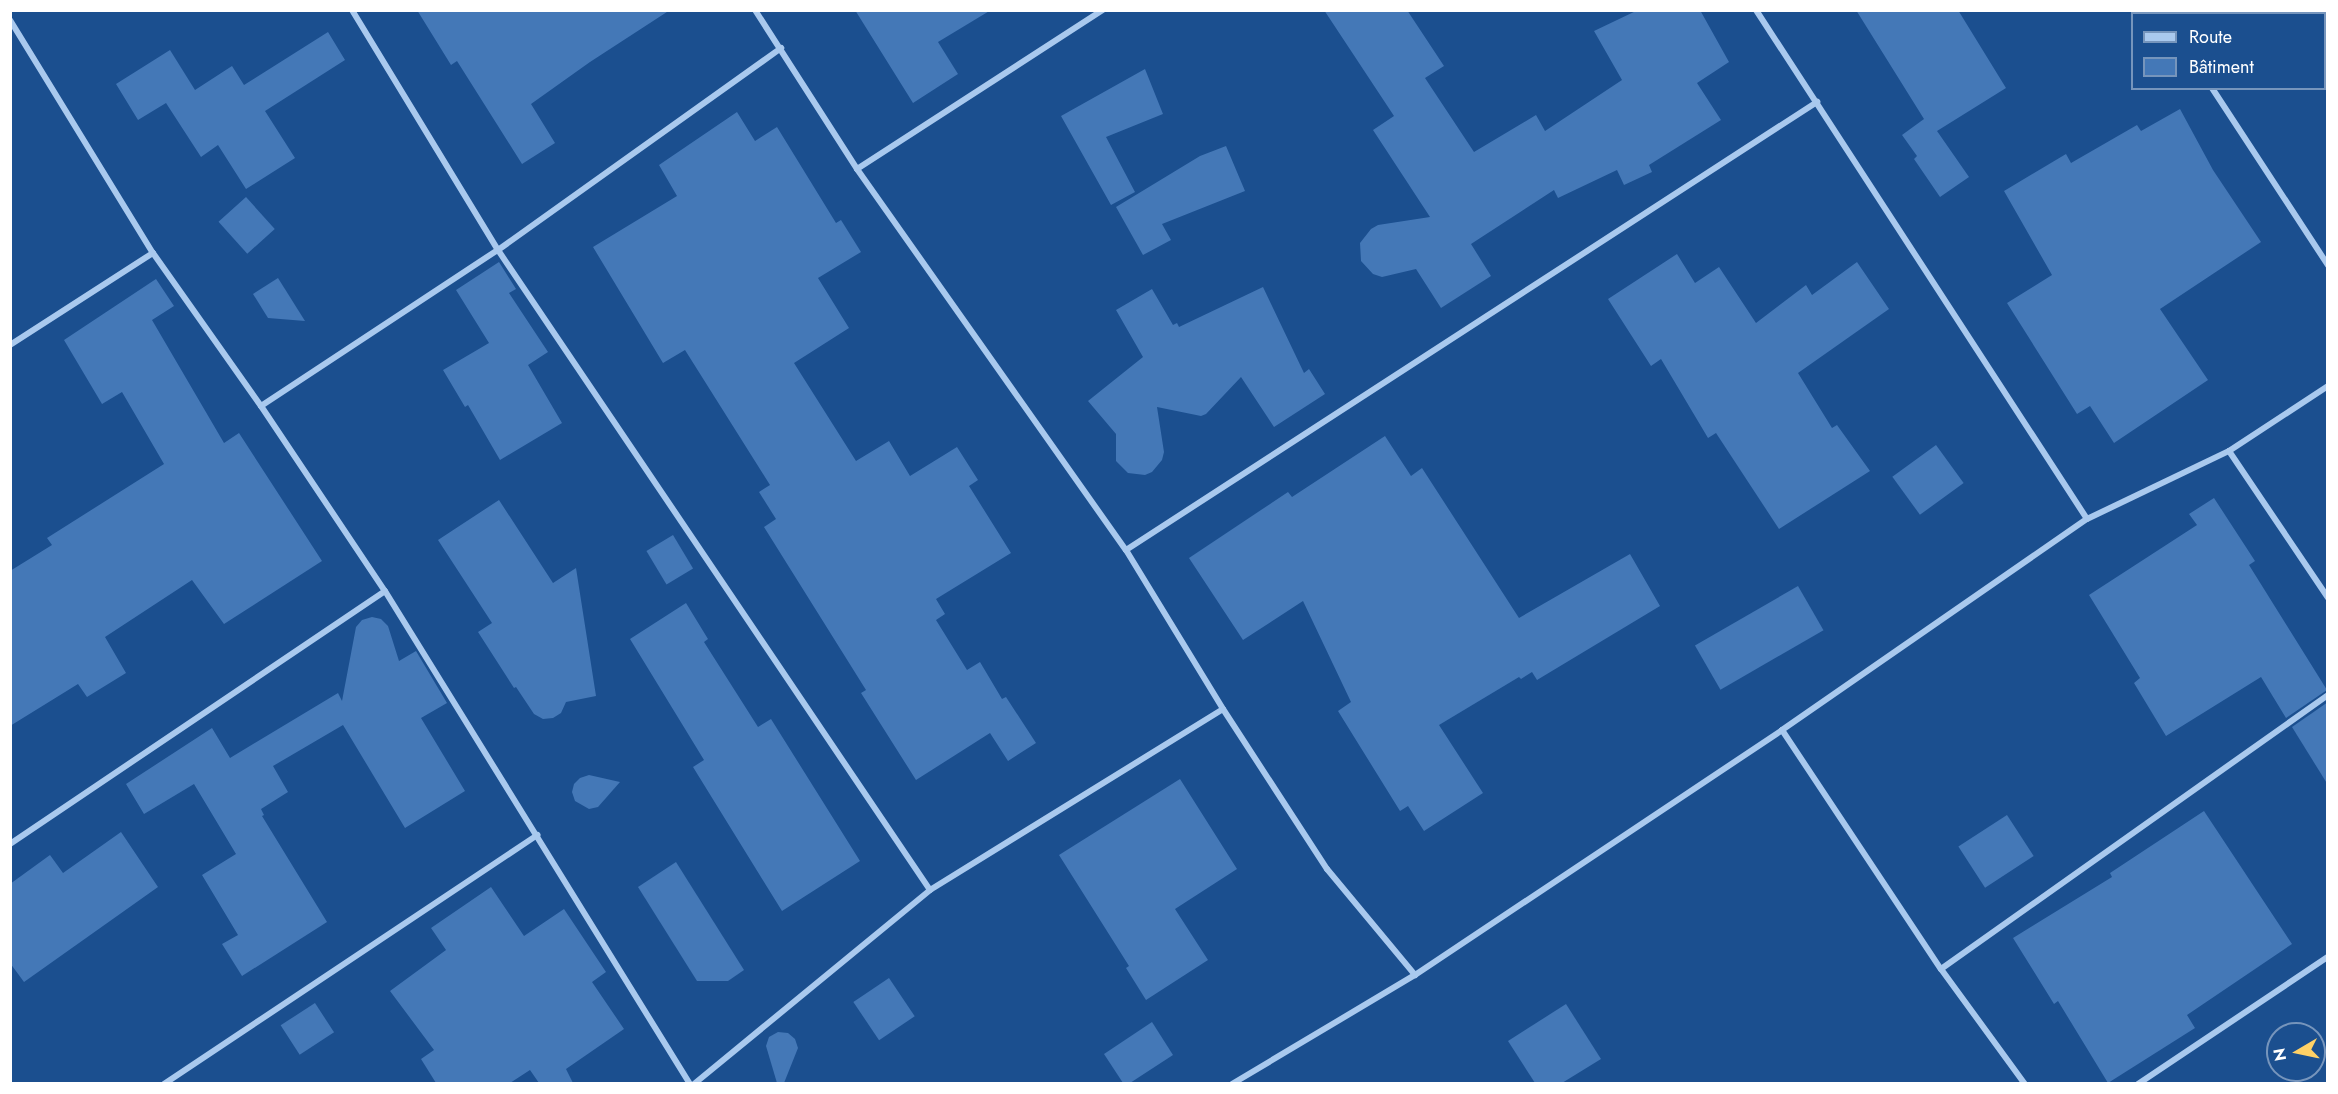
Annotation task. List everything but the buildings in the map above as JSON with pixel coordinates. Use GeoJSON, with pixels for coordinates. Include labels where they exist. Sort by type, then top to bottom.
{"type":"FeatureCollection","features":[{"type":"Feature","properties":{"kind":"street"},"geometry":{"type":"LineString","coordinates":[[352,10],[498,250],[930,890]]}},
{"type":"Feature","properties":{"kind":"street"},"geometry":{"type":"LineString","coordinates":[[755,10],[857,169],[1126,550],[1223,709],[1327,869],[1415,975]]}},
{"type":"Feature","properties":{"kind":"street"},"geometry":{"type":"LineString","coordinates":[[857,169],[1103,10]]}},
{"type":"Feature","properties":{"kind":"street"},"geometry":{"type":"LineString","coordinates":[[1756,10],[2088,519]]}},
{"type":"Feature","properties":{"kind":"street"},"geometry":{"type":"LineString","coordinates":[[10,20],[153,253],[261,406],[385,591],[692,1083],[930,890],[1223,709]]}},
{"type":"Feature","properties":{"kind":"street"},"geometry":{"type":"LineString","coordinates":[[261,406],[498,250],[781,48]]}},
{"type":"Feature","properties":{"kind":"street"},"geometry":{"type":"LineString","coordinates":[[2213,90],[2328,265]]}},
{"type":"Feature","properties":{"kind":"street"},"geometry":{"type":"LineString","coordinates":[[1126,550],[1817,102]]}},
{"type":"Feature","properties":{"kind":"street"},"geometry":{"type":"LineString","coordinates":[[10,345],[153,253]]}},
{"type":"Feature","properties":{"kind":"street"},"geometry":{"type":"LineString","coordinates":[[1232,1083],[1415,975],[1782,730],[2088,519],[2229,450],[2328,386]]}},
{"type":"Feature","properties":{"kind":"street"},"geometry":{"type":"LineString","coordinates":[[2229,450],[2328,598]]}},
{"type":"Feature","properties":{"kind":"street"},"geometry":{"type":"LineString","coordinates":[[10,844],[385,591]]}},
{"type":"Feature","properties":{"kind":"street"},"geometry":{"type":"LineString","coordinates":[[1941,969],[2328,695]]}},
{"type":"Feature","properties":{"kind":"street"},"geometry":{"type":"LineString","coordinates":[[1782,730],[1941,969],[2025,1083]]}},
{"type":"Feature","properties":{"kind":"street"},"geometry":{"type":"LineString","coordinates":[[164,1083],[538,835]]}},
{"type":"Feature","properties":{"kind":"street"},"geometry":{"type":"LineString","coordinates":[[2138,1083],[2328,957]]}}]}
